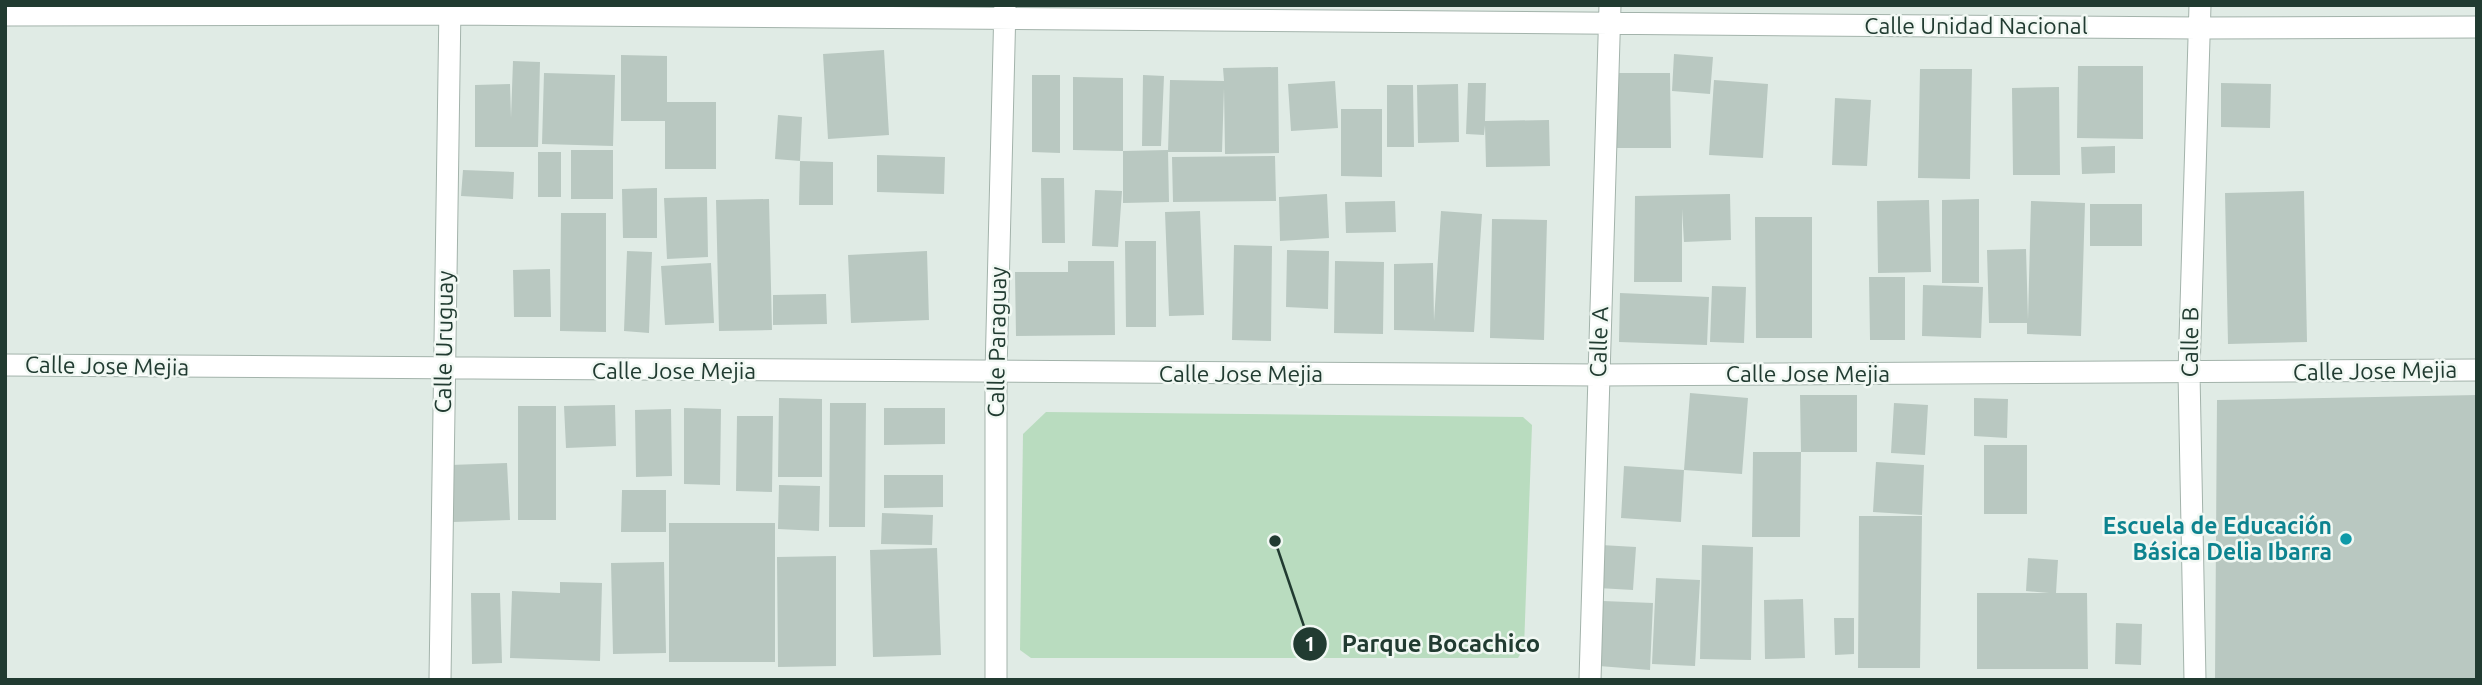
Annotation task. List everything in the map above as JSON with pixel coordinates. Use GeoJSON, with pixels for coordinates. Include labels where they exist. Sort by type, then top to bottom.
{"type":"FeatureCollection","features":[{"type":"Feature","properties":{"kind":"street","name":"Calle B"},"geometry":{"type":"LineString","coordinates":[[2195,680],[2189,373],[2200,5]]}},
{"type":"Feature","properties":{"kind":"street","name":"Calle Unidad Nacional"},"geometry":{"type":"LineString","coordinates":[[5,15],[449,10],[1004,11],[1609,14],[2198,28],[2477,27]]}},
{"type":"Feature","properties":{"kind":"street","name":"Calle Uruguay"},"geometry":{"type":"LineString","coordinates":[[440,680],[449,10]]}},
{"type":"Feature","properties":{"kind":"street","name":"Calle Paraguay"},"geometry":{"type":"LineString","coordinates":[[996,680],[996,373],[1004,11]]}},
{"type":"Feature","properties":{"kind":"street","name":"Calle A"},"geometry":{"type":"LineString","coordinates":[[1590,680],[1609,14]]}},
{"type":"Feature","properties":{"kind":"street","name":"Calle Jose Mejia"},"geometry":{"type":"LineString","coordinates":[[5,365],[444,370],[1598,375],[2477,370]]}},
{"type":"Feature","properties":{"kind":"green space"},"geometry":{"type":"Polygon","coordinates":[[[1046,412],[1523,417],[1532,425],[1524,648],[1518,658],[1031,658],[1020,650],[1023,434],[1046,412]]]}},
{"type":"Feature","properties":{"kind":"building"},"geometry":{"type":"Polygon","coordinates":[[[884,50],[889,135],[828,139],[823,54],[884,50]]]}},
{"type":"Feature","properties":{"kind":"building"},"geometry":{"type":"Polygon","coordinates":[[[1674,54],[1713,57],[1710,94],[1672,91],[1674,54]]]}},
{"type":"Feature","properties":{"kind":"building"},"geometry":{"type":"Polygon","coordinates":[[[621,55],[667,56],[667,102],[716,102],[716,169],[665,169],[665,121],[621,121],[621,55]]]}},
{"type":"Feature","properties":{"kind":"building"},"geometry":{"type":"Polygon","coordinates":[[[513,61],[540,62],[538,147],[475,147],[475,85],[510,84],[511,118],[513,61]]]}},
{"type":"Feature","properties":{"kind":"building"},"geometry":{"type":"Polygon","coordinates":[[[2078,66],[2143,66],[2143,139],[2077,138],[2078,66]]]}},
{"type":"Feature","properties":{"kind":"building"},"geometry":{"type":"Polygon","coordinates":[[[1278,67],[1279,153],[1225,154],[1224,88],[1222,152],[1168,152],[1170,80],[1224,81],[1223,68],[1278,67]]]}},
{"type":"Feature","properties":{"kind":"building"},"geometry":{"type":"Polygon","coordinates":[[[1920,69],[1972,69],[1970,179],[1918,178],[1920,69]]]}},
{"type":"Feature","properties":{"kind":"building"},"geometry":{"type":"Polygon","coordinates":[[[544,73],[615,75],[613,146],[542,144],[544,73]]]}},
{"type":"Feature","properties":{"kind":"building"},"geometry":{"type":"Polygon","coordinates":[[[1616,73],[1670,73],[1671,148],[1617,148],[1616,73]]]}},
{"type":"Feature","properties":{"kind":"building"},"geometry":{"type":"Polygon","coordinates":[[[1032,75],[1060,75],[1060,153],[1032,152],[1032,75]]]}},
{"type":"Feature","properties":{"kind":"building"},"geometry":{"type":"Polygon","coordinates":[[[1143,75],[1164,76],[1161,146],[1142,146],[1143,75]]]}},
{"type":"Feature","properties":{"kind":"building"},"geometry":{"type":"Polygon","coordinates":[[[1073,77],[1123,78],[1123,151],[1073,150],[1073,77]]]}},
{"type":"Feature","properties":{"kind":"building"},"geometry":{"type":"Polygon","coordinates":[[[1714,80],[1768,84],[1763,158],[1709,155],[1714,80]]]}},
{"type":"Feature","properties":{"kind":"building"},"geometry":{"type":"Polygon","coordinates":[[[1335,81],[1338,128],[1291,131],[1288,84],[1335,81]]]}},
{"type":"Feature","properties":{"kind":"building"},"geometry":{"type":"Polygon","coordinates":[[[1468,83],[1486,83],[1485,121],[1549,120],[1550,166],[1486,167],[1485,125],[1484,135],[1466,134],[1468,83]]]}},
{"type":"Feature","properties":{"kind":"building"},"geometry":{"type":"Polygon","coordinates":[[[2221,83],[2271,84],[2270,128],[2221,127],[2221,83]]]}},
{"type":"Feature","properties":{"kind":"building"},"geometry":{"type":"Polygon","coordinates":[[[1458,84],[1459,142],[1418,143],[1417,85],[1458,84]]]}},
{"type":"Feature","properties":{"kind":"building"},"geometry":{"type":"Polygon","coordinates":[[[1387,85],[1413,85],[1414,147],[1387,147],[1387,85]]]}},
{"type":"Feature","properties":{"kind":"building"},"geometry":{"type":"Polygon","coordinates":[[[2059,87],[2060,175],[2013,175],[2012,88],[2059,87]]]}},
{"type":"Feature","properties":{"kind":"building"},"geometry":{"type":"Polygon","coordinates":[[[1835,98],[1871,100],[1867,166],[1832,165],[1835,98]]]}},
{"type":"Feature","properties":{"kind":"building"},"geometry":{"type":"Polygon","coordinates":[[[1341,109],[1382,109],[1382,177],[1341,176],[1341,109]]]}},
{"type":"Feature","properties":{"kind":"building"},"geometry":{"type":"Polygon","coordinates":[[[778,115],[802,117],[800,161],[775,159],[778,115]]]}},
{"type":"Feature","properties":{"kind":"building"},"geometry":{"type":"Polygon","coordinates":[[[2115,146],[2115,173],[2082,174],[2081,147],[2115,146]]]}},
{"type":"Feature","properties":{"kind":"building"},"geometry":{"type":"Polygon","coordinates":[[[571,150],[613,150],[613,199],[571,199],[571,150]]]}},
{"type":"Feature","properties":{"kind":"building"},"geometry":{"type":"Polygon","coordinates":[[[1168,150],[1169,202],[1123,203],[1123,151],[1168,150]]]}},
{"type":"Feature","properties":{"kind":"building"},"geometry":{"type":"Polygon","coordinates":[[[538,152],[561,152],[561,197],[538,197],[538,152]]]}},
{"type":"Feature","properties":{"kind":"building"},"geometry":{"type":"Polygon","coordinates":[[[877,155],[945,157],[944,194],[877,192],[877,155]]]}},
{"type":"Feature","properties":{"kind":"building"},"geometry":{"type":"Polygon","coordinates":[[[1275,156],[1276,201],[1173,202],[1172,157],[1275,156]]]}},
{"type":"Feature","properties":{"kind":"building"},"geometry":{"type":"Polygon","coordinates":[[[800,161],[833,162],[833,205],[799,205],[800,161]]]}},
{"type":"Feature","properties":{"kind":"building"},"geometry":{"type":"Polygon","coordinates":[[[463,170],[514,172],[513,199],[461,196],[463,170]]]}},
{"type":"Feature","properties":{"kind":"building"},"geometry":{"type":"Polygon","coordinates":[[[1041,178],[1064,178],[1065,243],[1042,243],[1041,178]]]}},
{"type":"Feature","properties":{"kind":"building"},"geometry":{"type":"Polygon","coordinates":[[[657,188],[657,238],[623,238],[622,189],[657,188]]]}},
{"type":"Feature","properties":{"kind":"building"},"geometry":{"type":"Polygon","coordinates":[[[1095,190],[1122,191],[1118,247],[1092,246],[1095,190]]]}},
{"type":"Feature","properties":{"kind":"building"},"geometry":{"type":"Polygon","coordinates":[[[2304,191],[2307,342],[2228,344],[2225,193],[2304,191]]]}},
{"type":"Feature","properties":{"kind":"building"},"geometry":{"type":"Polygon","coordinates":[[[1327,194],[1329,238],[1280,241],[1279,197],[1327,194]]]}},
{"type":"Feature","properties":{"kind":"building"},"geometry":{"type":"Polygon","coordinates":[[[1730,194],[1731,240],[1684,242],[1682,209],[1682,282],[1634,282],[1635,196],[1730,194]]]}},
{"type":"Feature","properties":{"kind":"building"},"geometry":{"type":"Polygon","coordinates":[[[707,197],[708,257],[667,259],[664,198],[707,197]]]}},
{"type":"Feature","properties":{"kind":"building"},"geometry":{"type":"Polygon","coordinates":[[[769,199],[772,330],[719,331],[716,200],[769,199]]]}},
{"type":"Feature","properties":{"kind":"building"},"geometry":{"type":"Polygon","coordinates":[[[1979,199],[1979,283],[1942,283],[1942,200],[1979,199]]]}},
{"type":"Feature","properties":{"kind":"building"},"geometry":{"type":"Polygon","coordinates":[[[1929,200],[1931,272],[1878,273],[1877,201],[1929,200]]]}},
{"type":"Feature","properties":{"kind":"building"},"geometry":{"type":"Polygon","coordinates":[[[1395,201],[1396,232],[1346,233],[1345,202],[1395,201]]]}},
{"type":"Feature","properties":{"kind":"building"},"geometry":{"type":"Polygon","coordinates":[[[2031,201],[2085,203],[2081,336],[2027,334],[2027,323],[1989,323],[1987,250],[2026,249],[2028,320],[2031,201]]]}},
{"type":"Feature","properties":{"kind":"building"},"geometry":{"type":"Polygon","coordinates":[[[2090,204],[2142,204],[2142,246],[2090,246],[2090,204]]]}},
{"type":"Feature","properties":{"kind":"building"},"geometry":{"type":"Polygon","coordinates":[[[1200,211],[1204,315],[1169,316],[1165,212],[1200,211]]]}},
{"type":"Feature","properties":{"kind":"building"},"geometry":{"type":"Polygon","coordinates":[[[1441,211],[1482,214],[1474,332],[1394,330],[1394,264],[1433,263],[1434,321],[1441,211]]]}},
{"type":"Feature","properties":{"kind":"building"},"geometry":{"type":"Polygon","coordinates":[[[561,213],[606,213],[606,332],[560,331],[561,213]]]}},
{"type":"Feature","properties":{"kind":"building"},"geometry":{"type":"Polygon","coordinates":[[[1755,217],[1812,217],[1812,338],[1756,338],[1755,217]]]}},
{"type":"Feature","properties":{"kind":"building"},"geometry":{"type":"Polygon","coordinates":[[[1492,219],[1547,220],[1544,340],[1490,338],[1492,219]]]}},
{"type":"Feature","properties":{"kind":"building"},"geometry":{"type":"Polygon","coordinates":[[[1125,241],[1156,241],[1156,327],[1126,327],[1125,241]]]}},
{"type":"Feature","properties":{"kind":"building"},"geometry":{"type":"Polygon","coordinates":[[[1234,245],[1272,246],[1271,341],[1232,340],[1234,245]]]}},
{"type":"Feature","properties":{"kind":"building"},"geometry":{"type":"Polygon","coordinates":[[[1287,250],[1329,251],[1328,309],[1286,307],[1287,250]]]}},
{"type":"Feature","properties":{"kind":"building"},"geometry":{"type":"Polygon","coordinates":[[[627,251],[652,252],[649,333],[624,331],[627,251]]]}},
{"type":"Feature","properties":{"kind":"building"},"geometry":{"type":"Polygon","coordinates":[[[927,251],[929,320],[851,323],[848,255],[927,251]]]}},
{"type":"Feature","properties":{"kind":"building"},"geometry":{"type":"Polygon","coordinates":[[[1068,261],[1114,261],[1115,335],[1016,336],[1015,272],[1068,272],[1068,261]]]}},
{"type":"Feature","properties":{"kind":"building"},"geometry":{"type":"Polygon","coordinates":[[[1335,261],[1384,262],[1383,334],[1334,333],[1335,261]]]}},
{"type":"Feature","properties":{"kind":"building"},"geometry":{"type":"Polygon","coordinates":[[[711,263],[714,323],[665,325],[661,266],[711,263]]]}},
{"type":"Feature","properties":{"kind":"building"},"geometry":{"type":"Polygon","coordinates":[[[550,269],[551,317],[514,317],[513,270],[550,269]]]}},
{"type":"Feature","properties":{"kind":"building"},"geometry":{"type":"Polygon","coordinates":[[[1869,277],[1905,277],[1905,340],[1870,340],[1869,277]]]}},
{"type":"Feature","properties":{"kind":"building"},"geometry":{"type":"Polygon","coordinates":[[[1923,285],[1983,287],[1981,338],[1922,336],[1923,285]]]}},
{"type":"Feature","properties":{"kind":"building"},"geometry":{"type":"Polygon","coordinates":[[[1712,286],[1746,287],[1744,343],[1710,342],[1712,286]]]}},
{"type":"Feature","properties":{"kind":"building"},"geometry":{"type":"Polygon","coordinates":[[[1620,293],[1709,297],[1707,345],[1619,342],[1620,293]]]}},
{"type":"Feature","properties":{"kind":"building"},"geometry":{"type":"Polygon","coordinates":[[[826,294],[827,324],[773,325],[773,295],[826,294]]]}},
{"type":"Feature","properties":{"kind":"building"},"geometry":{"type":"Polygon","coordinates":[[[1690,393],[1748,398],[1742,474],[1684,470],[1690,393]]]}},
{"type":"Feature","properties":{"kind":"building"},"geometry":{"type":"Polygon","coordinates":[[[1800,395],[1857,395],[1857,452],[1801,452],[1800,395]]]}},
{"type":"Feature","properties":{"kind":"building","name":"Escuela de Educación Básica Delia Ibarra"},"geometry":{"type":"Polygon","coordinates":[[[2477,395],[2477,678],[2215,680],[2217,400],[2477,395]]]}},
{"type":"Feature","properties":{"kind":"building"},"geometry":{"type":"Polygon","coordinates":[[[779,398],[822,399],[822,477],[778,477],[779,398]]]}},
{"type":"Feature","properties":{"kind":"building"},"geometry":{"type":"Polygon","coordinates":[[[1974,398],[2008,399],[2007,438],[1974,436],[1974,398]]]}},
{"type":"Feature","properties":{"kind":"building"},"geometry":{"type":"Polygon","coordinates":[[[830,403],[866,403],[865,527],[829,527],[830,403]]]}},
{"type":"Feature","properties":{"kind":"building"},"geometry":{"type":"Polygon","coordinates":[[[1894,403],[1928,405],[1925,455],[1891,453],[1894,403]]]}},
{"type":"Feature","properties":{"kind":"building"},"geometry":{"type":"Polygon","coordinates":[[[615,405],[616,446],[566,448],[564,406],[615,405]]]}},
{"type":"Feature","properties":{"kind":"building"},"geometry":{"type":"Polygon","coordinates":[[[518,406],[556,406],[556,520],[518,520],[518,406]]]}},
{"type":"Feature","properties":{"kind":"building"},"geometry":{"type":"Polygon","coordinates":[[[684,408],[721,409],[720,485],[684,484],[684,408]]]}},
{"type":"Feature","properties":{"kind":"building"},"geometry":{"type":"Polygon","coordinates":[[[884,408],[945,408],[945,444],[884,445],[884,408]]]}},
{"type":"Feature","properties":{"kind":"building"},"geometry":{"type":"Polygon","coordinates":[[[671,409],[672,476],[636,477],[635,410],[671,409]]]}},
{"type":"Feature","properties":{"kind":"building"},"geometry":{"type":"Polygon","coordinates":[[[737,416],[773,416],[772,492],[736,491],[737,416]]]}},
{"type":"Feature","properties":{"kind":"building"},"geometry":{"type":"Polygon","coordinates":[[[1984,445],[2027,445],[2027,514],[1984,514],[1984,445]]]}},
{"type":"Feature","properties":{"kind":"building"},"geometry":{"type":"Polygon","coordinates":[[[1753,452],[1801,452],[1800,537],[1752,537],[1753,452]]]}},
{"type":"Feature","properties":{"kind":"building"},"geometry":{"type":"Polygon","coordinates":[[[1876,462],[1924,465],[1922,515],[1873,512],[1876,462]]]}},
{"type":"Feature","properties":{"kind":"building"},"geometry":{"type":"Polygon","coordinates":[[[507,463],[510,520],[453,522],[450,465],[507,463]]]}},
{"type":"Feature","properties":{"kind":"building"},"geometry":{"type":"Polygon","coordinates":[[[1624,466],[1684,470],[1681,522],[1621,518],[1624,466]]]}},
{"type":"Feature","properties":{"kind":"building"},"geometry":{"type":"Polygon","coordinates":[[[884,475],[943,475],[943,507],[884,508],[884,475]]]}},
{"type":"Feature","properties":{"kind":"building"},"geometry":{"type":"Polygon","coordinates":[[[779,485],[820,486],[819,531],[778,529],[779,485]]]}},
{"type":"Feature","properties":{"kind":"building"},"geometry":{"type":"Polygon","coordinates":[[[622,490],[666,490],[666,532],[621,532],[622,490]]]}},
{"type":"Feature","properties":{"kind":"building"},"geometry":{"type":"Polygon","coordinates":[[[882,513],[933,515],[932,545],[881,544],[882,513]]]}},
{"type":"Feature","properties":{"kind":"building"},"geometry":{"type":"Polygon","coordinates":[[[1859,516],[1922,516],[1920,668],[1858,668],[1859,516]]]}},
{"type":"Feature","properties":{"kind":"building"},"geometry":{"type":"Polygon","coordinates":[[[669,523],[775,523],[775,662],[669,662],[669,523]]]}},
{"type":"Feature","properties":{"kind":"building"},"geometry":{"type":"Polygon","coordinates":[[[1601,545],[1636,547],[1633,590],[1598,588],[1601,545]]]}},
{"type":"Feature","properties":{"kind":"building"},"geometry":{"type":"Polygon","coordinates":[[[1702,545],[1753,547],[1751,660],[1700,659],[1702,545]]]}},
{"type":"Feature","properties":{"kind":"building"},"geometry":{"type":"Polygon","coordinates":[[[937,548],[941,655],[873,657],[870,550],[937,548]]]}},
{"type":"Feature","properties":{"kind":"building"},"geometry":{"type":"Polygon","coordinates":[[[836,556],[836,666],[778,667],[777,557],[836,556]]]}},
{"type":"Feature","properties":{"kind":"building"},"geometry":{"type":"Polygon","coordinates":[[[2028,558],[2058,560],[2056,593],[2087,593],[2088,669],[1977,669],[1977,593],[2049,593],[2026,591],[2028,558]]]}},
{"type":"Feature","properties":{"kind":"building"},"geometry":{"type":"Polygon","coordinates":[[[664,562],[666,653],[613,654],[611,563],[664,562]]]}},
{"type":"Feature","properties":{"kind":"building"},"geometry":{"type":"Polygon","coordinates":[[[1656,578],[1700,580],[1695,666],[1652,664],[1656,578]]]}},
{"type":"Feature","properties":{"kind":"building"},"geometry":{"type":"Polygon","coordinates":[[[560,582],[602,583],[600,661],[510,658],[512,591],[560,593],[560,582]]]}},
{"type":"Feature","properties":{"kind":"building"},"geometry":{"type":"Polygon","coordinates":[[[471,593],[500,593],[502,663],[472,664],[471,593]]]}},
{"type":"Feature","properties":{"kind":"building"},"geometry":{"type":"Polygon","coordinates":[[[1803,599],[1805,658],[1765,659],[1764,600],[1803,599]]]}},
{"type":"Feature","properties":{"kind":"building"},"geometry":{"type":"Polygon","coordinates":[[[1603,601],[1653,603],[1650,670],[1599,666],[1603,601]]]}},
{"type":"Feature","properties":{"kind":"building"},"geometry":{"type":"Polygon","coordinates":[[[1834,618],[1854,618],[1854,654],[1835,655],[1834,618]]]}},
{"type":"Feature","properties":{"kind":"building"},"geometry":{"type":"Polygon","coordinates":[[[2116,623],[2142,624],[2141,665],[2115,664],[2116,623]]]}},
{"type":"Feature","properties":{"kind":"place","name":"Escuela de Educación Básica Delia Ibarra"},"geometry":{"type":"Point","coordinates":[2346,539]}},
{"type":"Feature","properties":{"kind":"place","name":"Parque Bocachico"},"geometry":{"type":"Point","coordinates":[1275,541]}}]}
